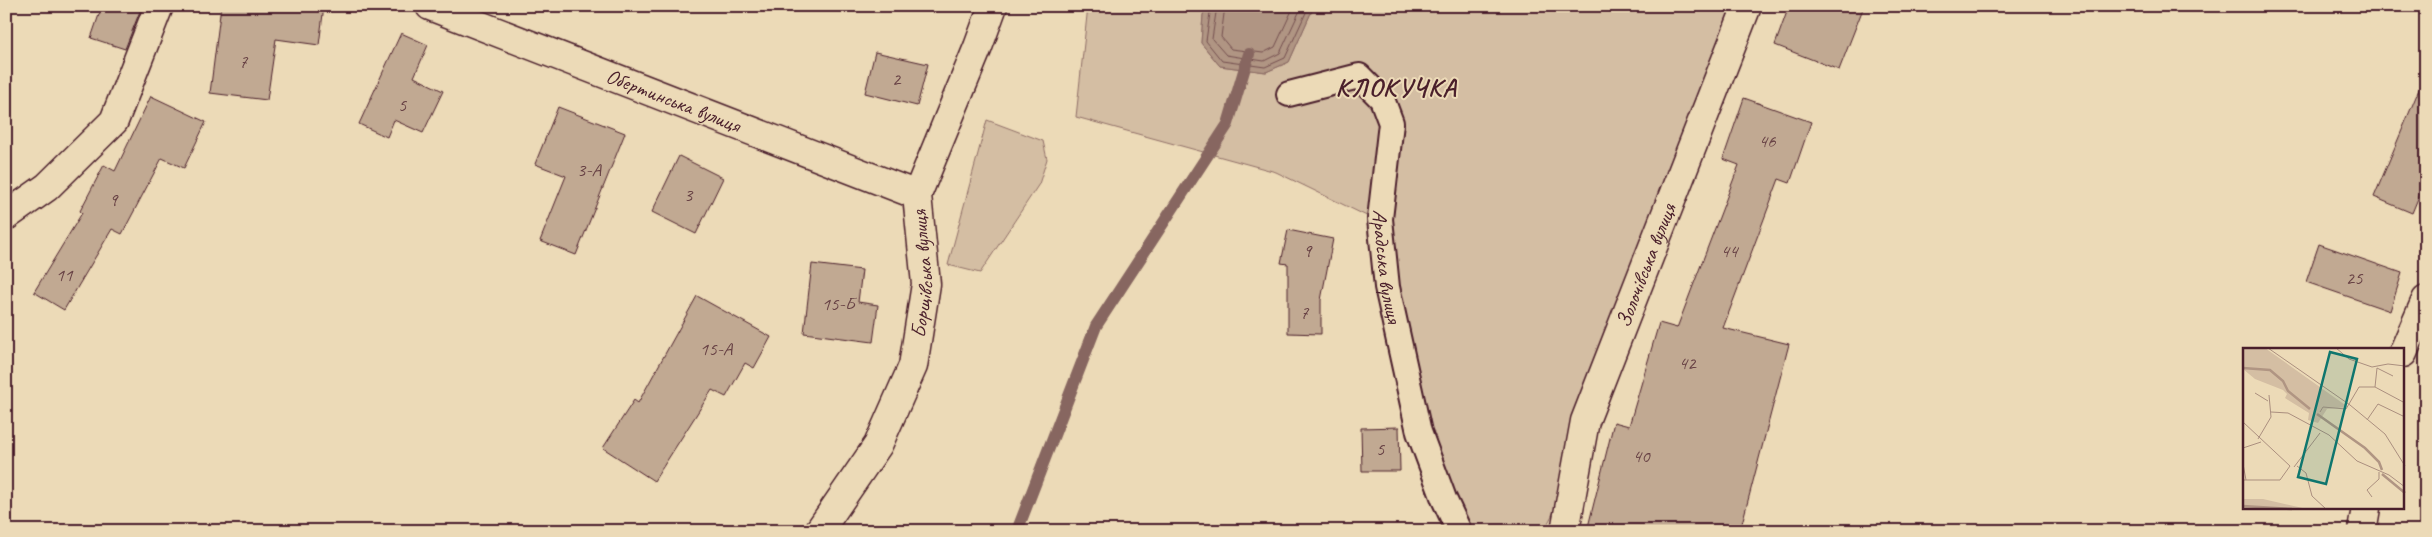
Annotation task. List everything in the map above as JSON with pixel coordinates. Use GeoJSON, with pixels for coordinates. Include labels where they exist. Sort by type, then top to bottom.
{"type":"FeatureCollection","features":[{"type":"Feature","properties":{"kind":"street"},"geometry":{"type":"LineString","coordinates":[[6,216],[47,187],[114,122],[159,6]]}},
{"type":"Feature","properties":{"kind":"street","name":"Обертинська вулиця"},"geometry":{"type":"LineString","coordinates":[[430,6],[916,196]]}},
{"type":"Feature","properties":{"kind":"street","name":"Борщівська вулиця"},"geometry":{"type":"LineString","coordinates":[[819,531],[878,446],[912,366],[926,284],[916,196],[993,6]]}},
{"type":"Feature","properties":{"kind":"street","name":"Золочівська вулиця"},"geometry":{"type":"LineString","coordinates":[[1565,531],[1585,421],[1746,6]]}},
{"type":"Feature","properties":{"kind":"street"},"geometry":{"type":"LineString","coordinates":[[2404,351],[2426,300]]}},
{"type":"Feature","properties":{"kind":"street"},"geometry":{"type":"LineString","coordinates":[[2362,531],[2366,510]]}},
{"type":"Feature","properties":{"kind":"lane","name":"Арадська вулиця"},"geometry":{"type":"LineString","coordinates":[[1289,94],[1359,76],[1382,99],[1391,123],[1380,219],[1386,287],[1419,432],[1444,499],[1459,531]]}},
{"type":"Feature","properties":{"kind":"shaded area"},"geometry":{"type":"Polygon","coordinates":[[[1088,6],[1207,6],[1203,15],[1201,43],[1220,66],[1266,72],[1289,62],[1314,6],[1753,6],[1591,438],[1544,531],[1452,531],[1375,220],[1276,172],[1076,117],[1088,6]]]}},
{"type":"Feature","properties":{"kind":"shaded area"},"geometry":{"type":"Polygon","coordinates":[[[987,120],[1043,141],[1047,159],[1039,184],[980,273],[948,265],[987,120]]]}},
{"type":"Feature","properties":{"kind":"water"},"geometry":{"type":"Polygon","coordinates":[[[1207,6],[1314,6],[1289,62],[1266,72],[1220,66],[1201,43],[1203,15],[1207,6]]]}},
{"type":"Feature","properties":{"kind":"building"},"geometry":{"type":"Polygon","coordinates":[[[102,6],[142,6],[125,49],[91,38],[102,6]]]}},
{"type":"Feature","properties":{"kind":"building"},"geometry":{"type":"Polygon","coordinates":[[[221,6],[324,6],[319,45],[276,39],[267,100],[210,93],[221,6]]]}},
{"type":"Feature","properties":{"kind":"building"},"geometry":{"type":"Polygon","coordinates":[[[1789,6],[1864,6],[1839,70],[1775,45],[1789,6]]]}},
{"type":"Feature","properties":{"kind":"building"},"geometry":{"type":"Polygon","coordinates":[[[401,33],[428,45],[414,77],[443,91],[423,133],[394,120],[387,137],[359,124],[401,33]]]}},
{"type":"Feature","properties":{"kind":"building"},"geometry":{"type":"Polygon","coordinates":[[[875,52],[928,64],[917,106],[865,93],[875,52]]]}},
{"type":"Feature","properties":{"kind":"building"},"geometry":{"type":"Polygon","coordinates":[[[2425,75],[2426,179],[2412,213],[2374,197],[2425,75]]]}},
{"type":"Feature","properties":{"kind":"building"},"geometry":{"type":"Polygon","coordinates":[[[151,96],[206,122],[184,168],[162,158],[122,234],[112,229],[64,310],[34,292],[82,213],[80,211],[104,165],[115,171],[151,96]]]}},
{"type":"Feature","properties":{"kind":"building"},"geometry":{"type":"Polygon","coordinates":[[[1744,98],[1811,122],[1790,183],[1779,179],[1723,328],[1789,344],[1740,531],[1587,531],[1614,422],[1629,426],[1659,323],[1677,328],[1739,165],[1723,159],[1744,98]]]}},
{"type":"Feature","properties":{"kind":"building"},"geometry":{"type":"Polygon","coordinates":[[[558,107],[625,133],[576,255],[540,241],[566,176],[535,164],[558,107]]]}},
{"type":"Feature","properties":{"kind":"building"},"geometry":{"type":"Polygon","coordinates":[[[679,156],[723,178],[696,234],[652,212],[679,156]]]}},
{"type":"Feature","properties":{"kind":"building"},"geometry":{"type":"Polygon","coordinates":[[[1288,230],[1333,239],[1321,300],[1321,334],[1288,333],[1288,264],[1281,263],[1288,230]]]}},
{"type":"Feature","properties":{"kind":"building"},"geometry":{"type":"Polygon","coordinates":[[[2319,244],[2402,273],[2390,311],[2306,282],[2319,244]]]}},
{"type":"Feature","properties":{"kind":"building"},"geometry":{"type":"Polygon","coordinates":[[[812,264],[862,270],[858,302],[878,305],[873,342],[804,333],[812,264]]]}},
{"type":"Feature","properties":{"kind":"building"},"geometry":{"type":"Polygon","coordinates":[[[697,296],[771,337],[754,368],[745,363],[726,397],[712,390],[654,481],[603,448],[634,400],[638,403],[697,296]]]}},
{"type":"Feature","properties":{"kind":"building"},"geometry":{"type":"Polygon","coordinates":[[[1399,427],[1400,471],[1362,471],[1361,428],[1399,427]]]}},
{"type":"Feature","properties":{"kind":"waterway"},"geometry":{"type":"LineString","coordinates":[[1017,531],[1096,326],[1228,124],[1249,54]]}},
{"type":"Feature","properties":{"kind":"district","name":"КЛОКУЧКА"},"geometry":{"type":"Point","coordinates":[1396,87]}}]}
